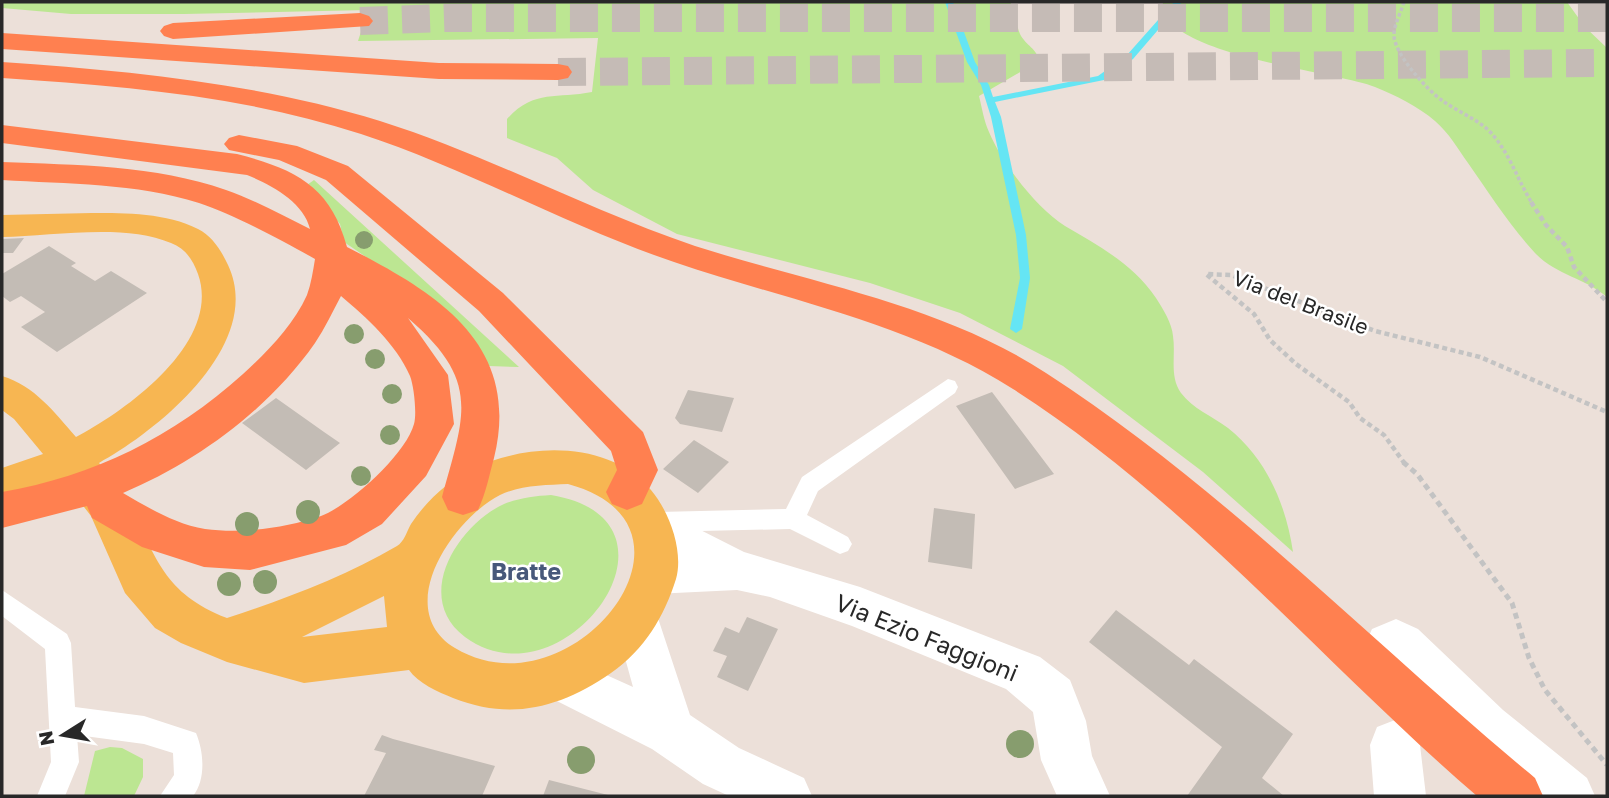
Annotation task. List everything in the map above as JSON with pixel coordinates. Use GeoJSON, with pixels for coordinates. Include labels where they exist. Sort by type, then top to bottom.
{"type":"FeatureCollection","features":[{"type":"Feature","properties":{"kind":"highway"},"geometry":{"type":"LineString","coordinates":[[2,24],[153,31],[359,21]]}},
{"type":"Feature","properties":{"kind":"highway"},"geometry":{"type":"LineString","coordinates":[[2,41],[439,71],[558,72]]}},
{"type":"Feature","properties":{"kind":"highway"},"geometry":{"type":"LineString","coordinates":[[2,70],[177,85],[327,114],[483,169],[645,241],[914,321],[964,344],[1025,377],[1094,424],[1202,513],[1465,754],[1517,796]]}},
{"type":"Feature","properties":{"kind":"highway"},"geometry":{"type":"LineString","coordinates":[[2,121],[220,141],[286,152],[337,173],[491,302],[629,443],[638,470],[638,507]]}},
{"type":"Feature","properties":{"kind":"highway"},"geometry":{"type":"LineString","coordinates":[[2,134],[226,163],[269,173],[293,186],[325,221],[332,240],[334,264],[309,324],[274,369],[232,408],[170,450],[111,478],[26,506],[2,510]]}},
{"type":"Feature","properties":{"kind":"highway"},"geometry":{"type":"LineString","coordinates":[[2,171],[108,176],[211,196],[288,231],[394,288],[437,323],[464,351],[478,378],[482,420],[463,496]]}},
{"type":"Feature","properties":{"kind":"highway"},"geometry":{"type":"LineString","coordinates":[[107,505],[157,534],[204,548],[250,551],[331,532],[367,511],[412,464],[434,424],[429,375],[387,316],[288,231]]}},
{"type":"Feature","properties":{"kind":"main road"},"geometry":{"type":"LineString","coordinates":[[2,226],[144,226],[183,235],[207,252],[219,285],[215,326],[192,366],[155,404],[96,445],[48,470],[2,485]]}},
{"type":"Feature","properties":{"kind":"main road"},"geometry":{"type":"LineString","coordinates":[[2,391],[28,408],[107,505],[141,579],[171,613],[197,628],[227,639],[304,660],[418,646]]}},
{"type":"Feature","properties":{"kind":"main road"},"geometry":{"type":"LineString","coordinates":[[544,467],[568,467],[600,475],[638,507],[656,547],[654,574],[637,618],[617,642],[591,663],[562,678],[519,688],[479,686],[444,670],[418,646],[406,609],[405,590],[412,560],[433,525],[463,496],[496,478],[544,467]]}},
{"type":"Feature","properties":{"kind":"main road"},"geometry":{"type":"LineString","coordinates":[[227,639],[300,616],[412,560]]}},
{"type":"Feature","properties":{"kind":"street","name":"Via Ezio Faggioni"},"geometry":{"type":"LineString","coordinates":[[638,507],[737,570]]}},
{"type":"Feature","properties":{"kind":"street","name":"Via Ezio Faggioni"},"geometry":{"type":"LineString","coordinates":[[654,574],[737,570],[770,577],[860,608],[1023,673],[1053,697],[1061,721],[1067,760],[1084,795]]}},
{"type":"Feature","properties":{"kind":"street"},"geometry":{"type":"LineString","coordinates":[[637,618],[670,731]]}},
{"type":"Feature","properties":{"kind":"street"},"geometry":{"type":"LineString","coordinates":[[1389,645],[1396,640],[1405,647],[1420,668],[1514,754],[1569,796]]}},
{"type":"Feature","properties":{"kind":"street"},"geometry":{"type":"LineString","coordinates":[[562,678],[670,731],[721,766],[786,796]]}},
{"type":"Feature","properties":{"kind":"street"},"geometry":{"type":"LineString","coordinates":[[1395,745],[1401,796]]}},
{"type":"Feature","properties":{"kind":"lane"},"geometry":{"type":"LineString","coordinates":[[793,520],[810,484],[948,387]]}},
{"type":"Feature","properties":{"kind":"lane"},"geometry":{"type":"LineString","coordinates":[[638,507],[793,520],[840,544]]}},
{"type":"Feature","properties":{"kind":"lane"},"geometry":{"type":"LineString","coordinates":[[2,601],[58,643],[65,762],[51,796]]}},
{"type":"Feature","properties":{"kind":"lane"},"geometry":{"type":"LineString","coordinates":[[62,719],[144,730],[187,743],[188,780],[174,796]]}},
{"type":"Feature","properties":{"kind":"path"},"geometry":{"type":"LineString","coordinates":[[1404,2],[1394,34],[1397,47],[1410,68],[1440,99],[1490,131],[1507,153],[1518,181],[1546,225],[1567,247],[1574,267],[1599,289],[1607,302]]}},
{"type":"Feature","properties":{"kind":"path","name":"Via del Brasile"},"geometry":{"type":"LineString","coordinates":[[1607,412],[1480,357],[1375,331],[1231,275],[1214,272],[1206,274],[1254,314],[1270,340],[1296,364],[1349,401],[1360,418],[1384,435],[1398,458],[1417,474],[1512,603],[1529,658],[1545,690],[1607,765]]}},
{"type":"Feature","properties":{"kind":"green space"},"geometry":{"type":"Polygon","coordinates":[[[2,2],[1010,2],[1020,34],[1036,53],[1039,61],[979,96],[995,144],[1011,171],[1043,208],[1065,226],[1126,266],[1156,298],[1172,331],[1177,386],[1191,404],[1228,428],[1253,453],[1272,483],[1279,500],[1293,552],[1203,472],[1063,366],[960,313],[870,283],[677,234],[593,190],[557,158],[507,138],[507,119],[527,103],[546,97],[592,92],[598,38],[358,41],[368,10],[71,14],[2,8],[2,2]]]}},
{"type":"Feature","properties":{"kind":"green space"},"geometry":{"type":"Polygon","coordinates":[[[1163,2],[1567,2],[1585,27],[1607,48],[1607,297],[1552,266],[1535,253],[1508,221],[1449,136],[1422,111],[1375,87],[1217,48],[1188,35],[1169,20],[1163,2]]]}},
{"type":"Feature","properties":{"kind":"green space"},"geometry":{"type":"Polygon","coordinates":[[[314,180],[519,367],[489,366],[422,295],[344,242],[340,224],[307,185],[314,180]]]}},
{"type":"Feature","properties":{"kind":"green space"},"geometry":{"type":"Polygon","coordinates":[[[551,495],[595,511],[616,538],[617,570],[602,603],[576,631],[542,649],[503,653],[465,637],[450,621],[442,602],[442,583],[447,563],[457,545],[487,514],[504,504],[551,495]]]}},
{"type":"Feature","properties":{"kind":"green space"},"geometry":{"type":"Polygon","coordinates":[[[110,747],[122,748],[143,759],[143,777],[134,796],[84,796],[95,751],[110,747]]]}},
{"type":"Feature","properties":{"kind":"building"},"geometry":{"type":"Polygon","coordinates":[[[24,238],[13,253],[2,253],[2,239],[24,238]]]}},
{"type":"Feature","properties":{"kind":"building"},"geometry":{"type":"Polygon","coordinates":[[[49,246],[76,263],[71,266],[95,281],[111,271],[147,293],[57,352],[21,327],[45,312],[21,296],[10,302],[2,296],[2,274],[49,246]]]}},
{"type":"Feature","properties":{"kind":"building"},"geometry":{"type":"Polygon","coordinates":[[[688,390],[734,398],[722,432],[680,424],[675,418],[688,390]]]}},
{"type":"Feature","properties":{"kind":"building"},"geometry":{"type":"Polygon","coordinates":[[[992,392],[1054,474],[1015,489],[956,406],[992,392]]]}},
{"type":"Feature","properties":{"kind":"building"},"geometry":{"type":"Polygon","coordinates":[[[276,398],[340,443],[306,470],[242,423],[276,398]]]}},
{"type":"Feature","properties":{"kind":"building"},"geometry":{"type":"Polygon","coordinates":[[[694,440],[729,462],[698,493],[663,469],[694,440]]]}},
{"type":"Feature","properties":{"kind":"building"},"geometry":{"type":"Polygon","coordinates":[[[934,508],[975,514],[972,569],[928,562],[934,508]]]}},
{"type":"Feature","properties":{"kind":"building"},"geometry":{"type":"Polygon","coordinates":[[[1116,610],[1189,665],[1194,659],[1293,734],[1262,778],[1284,796],[1187,796],[1222,747],[1089,642],[1116,610]]]}},
{"type":"Feature","properties":{"kind":"building"},"geometry":{"type":"Polygon","coordinates":[[[747,617],[778,629],[748,691],[717,677],[727,656],[713,651],[725,627],[739,633],[747,617]]]}},
{"type":"Feature","properties":{"kind":"building"},"geometry":{"type":"Polygon","coordinates":[[[382,735],[495,766],[482,796],[364,796],[386,753],[374,750],[382,735]]]}},
{"type":"Feature","properties":{"kind":"building"},"geometry":{"type":"Polygon","coordinates":[[[549,780],[608,795],[608,796],[543,796],[549,780]]]}},
{"type":"Feature","properties":{"kind":"waterway"},"geometry":{"type":"LineString","coordinates":[[949,2],[971,62],[985,85],[990,100]]}},
{"type":"Feature","properties":{"kind":"waterway"},"geometry":{"type":"LineString","coordinates":[[990,100],[1101,78],[1130,57],[1178,2]]}},
{"type":"Feature","properties":{"kind":"waterway"},"geometry":{"type":"LineString","coordinates":[[990,100],[1021,235],[1025,278],[1016,329]]}},
{"type":"Feature","properties":{"kind":"tunnel"},"geometry":{"type":"LineString","coordinates":[[360,21],[447,18],[1607,18]]}},
{"type":"Feature","properties":{"kind":"tunnel"},"geometry":{"type":"LineString","coordinates":[[558,72],[1607,63]]}},
{"type":"Feature","properties":{"kind":"district","name":"Bratte"},"geometry":{"type":"Point","coordinates":[526,571]}}]}
